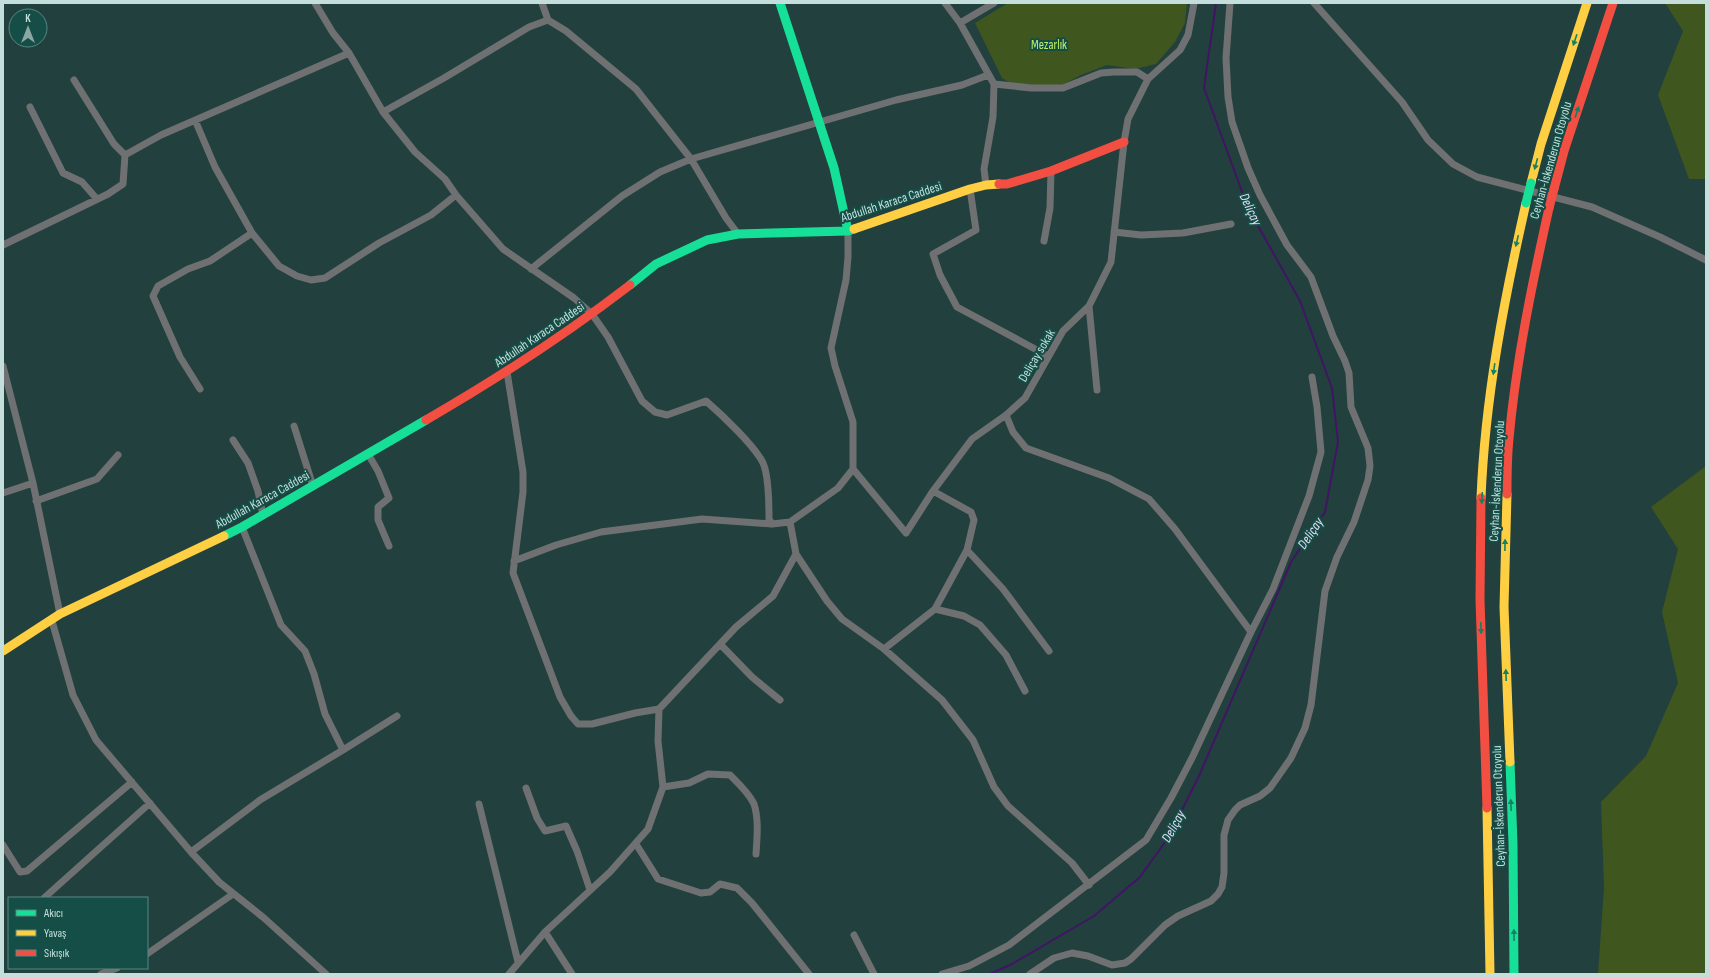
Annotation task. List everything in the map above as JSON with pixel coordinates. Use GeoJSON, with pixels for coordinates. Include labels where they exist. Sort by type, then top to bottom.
{"type":"FeatureCollection","features":[{"type":"Feature","properties":{"kind":"main road"},"geometry":{"type":"LineString","coordinates":[[780,3],[834,168],[848,231]]}},
{"type":"Feature","properties":{"kind":"main road","name":"Ceyhan-İskenderun Otoyolu"},"geometry":{"type":"LineString","coordinates":[[1490,974],[1488,845],[1480,607],[1481,504],[1485,436],[1494,367],[1508,282],[1526,203],[1541,144],[1587,3]]}},
{"type":"Feature","properties":{"kind":"main road","name":"Ceyhan-İskenderun Otoyolu"},"geometry":{"type":"LineString","coordinates":[[1514,974],[1513,844],[1504,607],[1509,438],[1531,287],[1549,208],[1567,143],[1613,3]]}},
{"type":"Feature","properties":{"kind":"main road","name":"Abdullah Karaca Caddesi"},"geometry":{"type":"LineString","coordinates":[[3,651],[52,621],[60,614],[242,527],[368,454],[507,372],[592,314],[656,264],[707,240],[738,234],[848,231],[970,189],[986,185],[1007,184],[1051,171],[1124,142]]}},
{"type":"Feature","properties":{"kind":"street"},"geometry":{"type":"LineString","coordinates":[[316,3],[333,33],[349,52],[383,112],[415,152],[445,179],[456,195],[503,249],[574,298],[592,314],[608,337],[642,401],[655,412],[667,415],[706,401],[750,446],[763,464],[768,490],[769,519],[772,524]]}},
{"type":"Feature","properties":{"kind":"street"},"geometry":{"type":"LineString","coordinates":[[542,3],[548,20],[566,31],[636,89],[691,159],[726,218],[738,234]]}},
{"type":"Feature","properties":{"kind":"street"},"geometry":{"type":"LineString","coordinates":[[945,3],[960,23],[994,84],[993,117],[984,169],[986,185]]}},
{"type":"Feature","properties":{"kind":"street"},"geometry":{"type":"LineString","coordinates":[[960,23],[994,3]]}},
{"type":"Feature","properties":{"kind":"street"},"geometry":{"type":"LineString","coordinates":[[994,84],[1031,88],[1063,88],[1101,73],[1114,72],[1137,72],[1148,79],[1180,50],[1188,35],[1194,3]]}},
{"type":"Feature","properties":{"kind":"street"},"geometry":{"type":"LineString","coordinates":[[1030,974],[1054,958],[1072,952],[1112,965],[1125,962],[1131,959],[1165,925],[1178,916],[1211,901],[1218,894],[1223,880],[1224,835],[1228,820],[1240,805],[1260,796],[1270,788],[1291,758],[1305,728],[1311,705],[1325,591],[1337,557],[1354,522],[1368,480],[1370,456],[1351,407],[1349,373],[1345,362],[1333,336],[1311,277],[1287,245],[1260,195],[1248,168],[1232,122],[1228,97],[1226,58],[1230,3]]}},
{"type":"Feature","properties":{"kind":"street"},"geometry":{"type":"LineString","coordinates":[[1314,3],[1402,102],[1428,140],[1453,164],[1477,177],[1592,207],[1660,237],[1706,260]]}},
{"type":"Feature","properties":{"kind":"street"},"geometry":{"type":"LineString","coordinates":[[383,112],[444,78],[529,27],[548,20]]}},
{"type":"Feature","properties":{"kind":"street"},"geometry":{"type":"LineString","coordinates":[[125,155],[161,135],[349,52]]}},
{"type":"Feature","properties":{"kind":"street"},"geometry":{"type":"LineString","coordinates":[[531,269],[622,196],[660,172],[691,159],[896,100],[962,85],[988,75]]}},
{"type":"Feature","properties":{"kind":"street","name":"Deliçay sokak"},"geometry":{"type":"LineString","coordinates":[[853,469],[906,533],[933,490],[972,439],[1006,415],[1025,398],[1063,331],[1089,306],[1111,262],[1124,142],[1128,119],[1148,79]]}},
{"type":"Feature","properties":{"kind":"street"},"geometry":{"type":"LineString","coordinates":[[3,245],[96,198],[108,194],[123,184],[125,155],[114,144],[74,80]]}},
{"type":"Feature","properties":{"kind":"street"},"geometry":{"type":"LineString","coordinates":[[30,107],[63,173],[82,182],[96,198]]}},
{"type":"Feature","properties":{"kind":"street"},"geometry":{"type":"LineString","coordinates":[[195,120],[216,167],[252,233],[280,266],[297,276],[311,280],[325,278],[379,243],[431,215],[456,195]]}},
{"type":"Feature","properties":{"kind":"street"},"geometry":{"type":"LineString","coordinates":[[1044,241],[1050,208],[1051,171]]}},
{"type":"Feature","properties":{"kind":"street"},"geometry":{"type":"LineString","coordinates":[[970,189],[976,230],[933,254],[940,276],[957,307],[1048,356]]}},
{"type":"Feature","properties":{"kind":"street"},"geometry":{"type":"LineString","coordinates":[[1114,232],[1141,234],[1183,233],[1231,224]]}},
{"type":"Feature","properties":{"kind":"street"},"geometry":{"type":"LineString","coordinates":[[514,561],[556,545],[601,532],[615,530],[702,519],[772,524],[790,522],[838,488],[853,469],[853,422],[834,366],[831,348],[846,280],[848,231]]}},
{"type":"Feature","properties":{"kind":"street"},"geometry":{"type":"LineString","coordinates":[[200,389],[180,357],[153,296],[158,286],[188,269],[210,261],[252,233]]}},
{"type":"Feature","properties":{"kind":"street"},"geometry":{"type":"LineString","coordinates":[[1089,306],[1097,390]]}},
{"type":"Feature","properties":{"kind":"street"},"geometry":{"type":"LineString","coordinates":[[3,366],[6,389],[33,483],[60,614]]}},
{"type":"Feature","properties":{"kind":"street"},"geometry":{"type":"LineString","coordinates":[[507,372],[523,472],[523,492],[513,573],[560,697],[571,716],[578,724],[592,724],[635,713],[659,709],[736,627],[773,596],[796,554]]}},
{"type":"Feature","properties":{"kind":"street"},"geometry":{"type":"LineString","coordinates":[[942,974],[969,966],[1009,945],[1146,840],[1156,824],[1192,758],[1251,632],[1273,589],[1309,496],[1322,452],[1312,377]]}},
{"type":"Feature","properties":{"kind":"street"},"geometry":{"type":"LineString","coordinates":[[1006,415],[1013,432],[1026,448],[1108,478],[1149,499],[1175,529],[1251,632]]}},
{"type":"Feature","properties":{"kind":"street"},"geometry":{"type":"LineString","coordinates":[[294,426],[313,486]]}},
{"type":"Feature","properties":{"kind":"street"},"geometry":{"type":"LineString","coordinates":[[233,440],[248,463],[258,491],[263,515]]}},
{"type":"Feature","properties":{"kind":"street"},"geometry":{"type":"LineString","coordinates":[[368,454],[378,471],[389,498],[378,507],[378,520],[389,546]]}},
{"type":"Feature","properties":{"kind":"street"},"geometry":{"type":"LineString","coordinates":[[36,501],[97,479],[118,455]]}},
{"type":"Feature","properties":{"kind":"street"},"geometry":{"type":"LineString","coordinates":[[3,493],[33,483]]}},
{"type":"Feature","properties":{"kind":"street"},"geometry":{"type":"LineString","coordinates":[[884,649],[935,609],[967,550],[974,520],[971,512],[933,490]]}},
{"type":"Feature","properties":{"kind":"street"},"geometry":{"type":"LineString","coordinates":[[790,522],[796,554],[827,601],[842,619],[884,649],[942,700],[973,740],[994,787],[1008,806],[1072,863],[1089,885]]}},
{"type":"Feature","properties":{"kind":"street"},"geometry":{"type":"LineString","coordinates":[[242,527],[281,625],[305,651],[314,674],[325,714],[343,750]]}},
{"type":"Feature","properties":{"kind":"street"},"geometry":{"type":"LineString","coordinates":[[967,550],[1004,589],[1049,651]]}},
{"type":"Feature","properties":{"kind":"street"},"geometry":{"type":"LineString","coordinates":[[935,609],[964,616],[980,625],[1006,655],[1025,691]]}},
{"type":"Feature","properties":{"kind":"street"},"geometry":{"type":"LineString","coordinates":[[52,621],[73,695],[96,740],[191,852],[219,882],[326,974]]}},
{"type":"Feature","properties":{"kind":"street"},"geometry":{"type":"LineString","coordinates":[[720,644],[752,677],[780,700]]}},
{"type":"Feature","properties":{"kind":"street"},"geometry":{"type":"LineString","coordinates":[[509,974],[545,932],[636,844],[648,829],[663,787],[658,741],[659,709]]}},
{"type":"Feature","properties":{"kind":"street"},"geometry":{"type":"LineString","coordinates":[[191,852],[260,800],[397,716]]}},
{"type":"Feature","properties":{"kind":"street"},"geometry":{"type":"LineString","coordinates":[[663,787],[689,783],[708,774],[730,774],[754,804],[757,836],[756,854]]}},
{"type":"Feature","properties":{"kind":"street"},"geometry":{"type":"LineString","coordinates":[[3,845],[20,872],[28,871],[132,782]]}},
{"type":"Feature","properties":{"kind":"street"},"geometry":{"type":"LineString","coordinates":[[526,788],[537,818],[545,831],[566,826],[577,851],[590,890]]}},
{"type":"Feature","properties":{"kind":"street"},"geometry":{"type":"LineString","coordinates":[[45,897],[150,803]]}},
{"type":"Feature","properties":{"kind":"street"},"geometry":{"type":"LineString","coordinates":[[478,804],[518,962]]}},
{"type":"Feature","properties":{"kind":"street"},"geometry":{"type":"LineString","coordinates":[[636,844],[658,879],[701,893],[710,892],[720,884],[737,888],[752,903],[809,974]]}},
{"type":"Feature","properties":{"kind":"street"},"geometry":{"type":"LineString","coordinates":[[148,953],[233,894]]}},
{"type":"Feature","properties":{"kind":"street"},"geometry":{"type":"LineString","coordinates":[[545,932],[572,974]]}},
{"type":"Feature","properties":{"kind":"street"},"geometry":{"type":"LineString","coordinates":[[854,936],[874,974]]}},
{"type":"Feature","properties":{"kind":"street"},"geometry":{"type":"LineString","coordinates":[[101,974],[114,969]]}},
{"type":"Feature","properties":{"kind":"green space","name":"Mezarlık"},"geometry":{"type":"Polygon","coordinates":[[[1008,3],[1187,3],[1185,23],[1175,42],[1156,64],[1135,69],[1107,65],[1081,75],[1062,85],[1014,85],[1002,78],[975,23],[1008,3]]]}},
{"type":"Feature","properties":{"kind":"green space"},"geometry":{"type":"Polygon","coordinates":[[[1665,3],[1706,3],[1706,179],[1689,179],[1658,95],[1683,31],[1665,3]]]}},
{"type":"Feature","properties":{"kind":"green space"},"geometry":{"type":"Polygon","coordinates":[[[1706,466],[1706,974],[1598,974],[1604,888],[1601,802],[1646,756],[1678,683],[1662,612],[1678,549],[1651,507],[1706,466]]]}},
{"type":"Feature","properties":{"kind":"waterway","name":"Deliçay"},"geometry":{"type":"LineString","coordinates":[[990,974],[1012,964],[1094,916],[1140,877],[1168,838],[1199,776],[1291,562],[1325,512],[1338,442],[1332,388],[1300,301],[1248,208],[1204,88],[1216,3]]}},
{"type":"Feature","properties":{"kind":"traffic: fast"},"geometry":{"type":"LineString","coordinates":[[780,3],[834,168],[848,231]]}},
{"type":"Feature","properties":{"kind":"traffic: fast"},"geometry":{"type":"LineString","coordinates":[[1526,203],[1531,183]]}},
{"type":"Feature","properties":{"kind":"traffic: fast"},"geometry":{"type":"LineString","coordinates":[[630,285],[656,264],[707,240],[738,234],[848,231],[854,229]]}},
{"type":"Feature","properties":{"kind":"traffic: fast"},"geometry":{"type":"LineString","coordinates":[[224,536],[426,420]]}},
{"type":"Feature","properties":{"kind":"traffic: fast"},"geometry":{"type":"LineString","coordinates":[[1510,762],[1513,844],[1514,974]]}},
{"type":"Feature","properties":{"kind":"traffic: slow"},"geometry":{"type":"LineString","coordinates":[[1531,183],[1541,144],[1587,3]]}},
{"type":"Feature","properties":{"kind":"traffic: slow"},"geometry":{"type":"LineString","coordinates":[[854,229],[970,189],[986,185],[999,184]]}},
{"type":"Feature","properties":{"kind":"traffic: slow"},"geometry":{"type":"LineString","coordinates":[[1481,498],[1483,461],[1491,386],[1510,276],[1526,203]]}},
{"type":"Feature","properties":{"kind":"traffic: slow"},"geometry":{"type":"LineString","coordinates":[[1507,494],[1504,607],[1510,762]]}},
{"type":"Feature","properties":{"kind":"traffic: slow"},"geometry":{"type":"LineString","coordinates":[[3,651],[60,614],[224,536]]}},
{"type":"Feature","properties":{"kind":"traffic: slow"},"geometry":{"type":"LineString","coordinates":[[1487,808],[1490,974]]}},
{"type":"Feature","properties":{"kind":"traffic: jam"},"geometry":{"type":"LineString","coordinates":[[1554,189],[1564,151],[1613,3]]}},
{"type":"Feature","properties":{"kind":"traffic: jam"},"geometry":{"type":"LineString","coordinates":[[999,184],[1007,184],[1051,171],[1124,142]]}},
{"type":"Feature","properties":{"kind":"traffic: jam"},"geometry":{"type":"LineString","coordinates":[[1549,208],[1554,189]]}},
{"type":"Feature","properties":{"kind":"traffic: jam"},"geometry":{"type":"LineString","coordinates":[[1507,494],[1508,446],[1520,352],[1549,208]]}},
{"type":"Feature","properties":{"kind":"traffic: jam"},"geometry":{"type":"LineString","coordinates":[[426,420],[479,389],[530,356],[630,285]]}},
{"type":"Feature","properties":{"kind":"traffic: jam"},"geometry":{"type":"LineString","coordinates":[[1481,498],[1480,600],[1487,808]]}}]}
